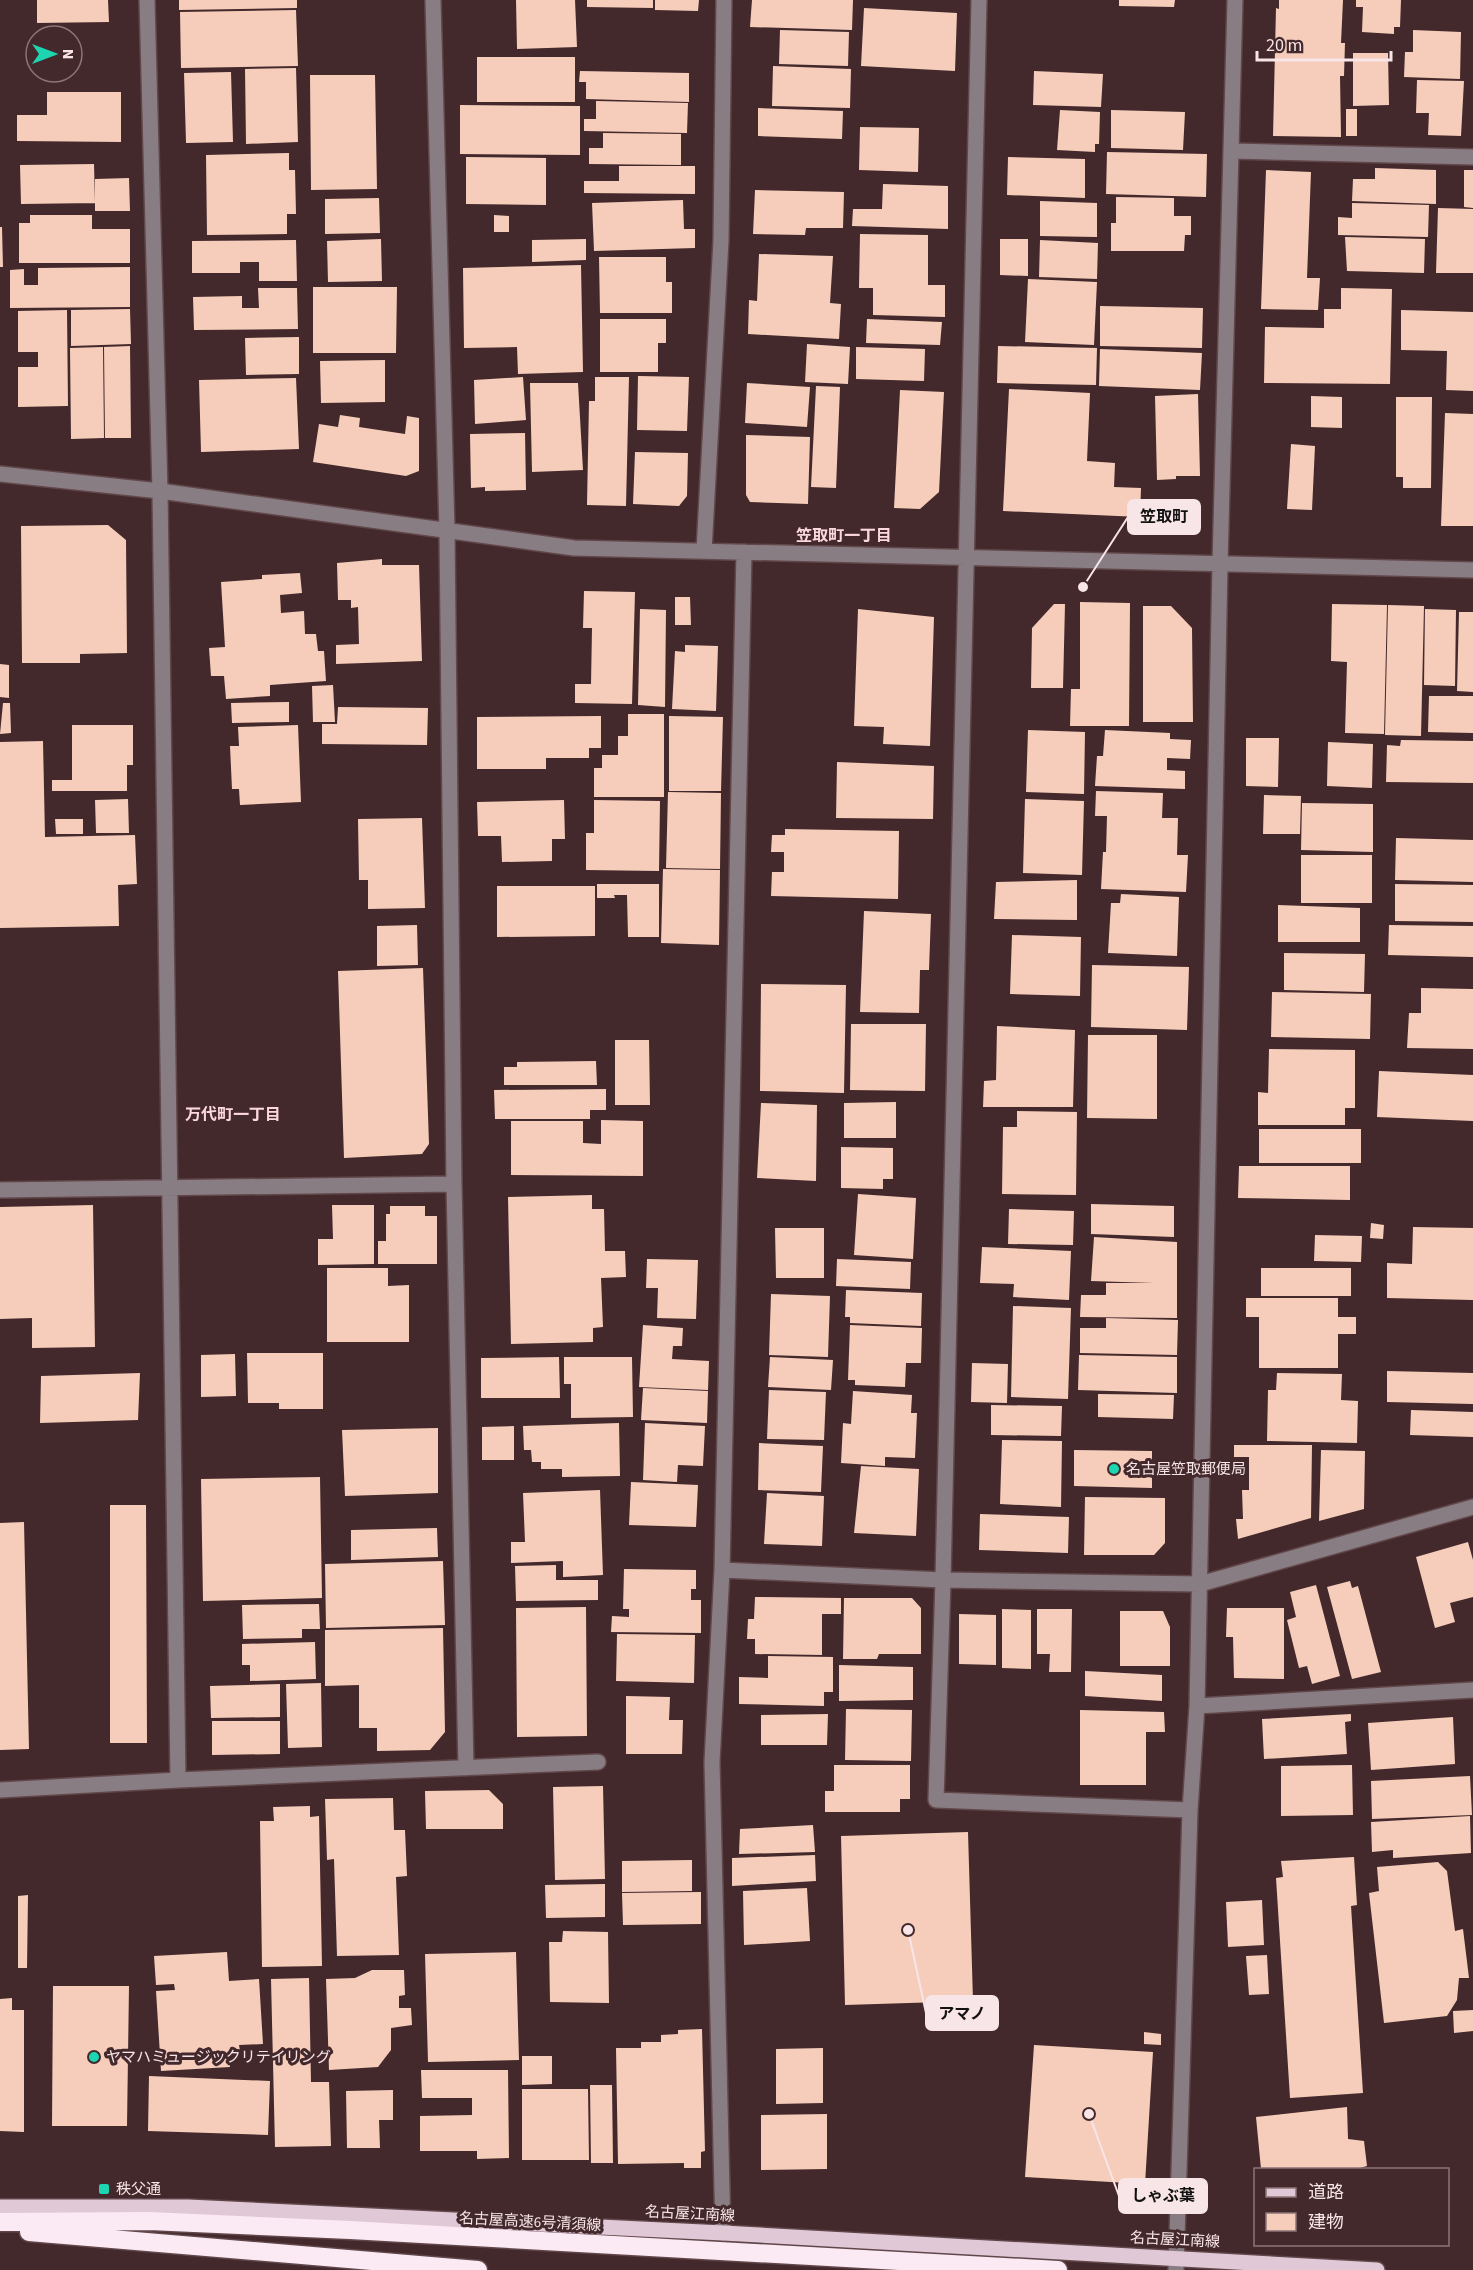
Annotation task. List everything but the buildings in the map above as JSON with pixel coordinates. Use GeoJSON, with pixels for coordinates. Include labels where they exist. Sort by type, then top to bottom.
{"type":"FeatureCollection","features":[{"type":"Feature","properties":{"kind":"highway","name":"名古屋高速6号清須線"},"geometry":{"type":"LineString","coordinates":[[0,2222],[149,2221],[350,2230],[1058,2270]]}},
{"type":"Feature","properties":{"kind":"highway"},"geometry":{"type":"LineString","coordinates":[[0,2230],[478,2270]]}},
{"type":"Feature","properties":{"kind":"main road","name":"名古屋江南線"},"geometry":{"type":"LineString","coordinates":[[0,2207],[188,2207],[723,2233],[1176,2264],[1377,2270]]}},
{"type":"Feature","properties":{"kind":"street"},"geometry":{"type":"LineString","coordinates":[[147,0],[160,490],[178,1780]]}},
{"type":"Feature","properties":{"kind":"street"},"geometry":{"type":"LineString","coordinates":[[433,0],[447,531],[454,1184],[466,1768]]}},
{"type":"Feature","properties":{"kind":"street"},"geometry":{"type":"LineString","coordinates":[[704,551],[721,240],[724,0]]}},
{"type":"Feature","properties":{"kind":"street"},"geometry":{"type":"LineString","coordinates":[[979,0],[936,1800],[1190,1810]]}},
{"type":"Feature","properties":{"kind":"street"},"geometry":{"type":"LineString","coordinates":[[1176,2264],[1190,1810],[1197,1706],[1220,564],[1235,0]]}},
{"type":"Feature","properties":{"kind":"street"},"geometry":{"type":"LineString","coordinates":[[1231,152],[1473,157]]}},
{"type":"Feature","properties":{"kind":"street"},"geometry":{"type":"LineString","coordinates":[[0,474],[160,490],[574,548],[1473,570]]}},
{"type":"Feature","properties":{"kind":"street"},"geometry":{"type":"LineString","coordinates":[[723,2233],[712,1762],[722,1570],[744,552]]}},
{"type":"Feature","properties":{"kind":"street"},"geometry":{"type":"LineString","coordinates":[[0,1190],[454,1184]]}},
{"type":"Feature","properties":{"kind":"street"},"geometry":{"type":"LineString","coordinates":[[722,1570],[943,1580],[1200,1584],[1473,1507]]}},
{"type":"Feature","properties":{"kind":"street"},"geometry":{"type":"LineString","coordinates":[[1197,1706],[1473,1690]]}},
{"type":"Feature","properties":{"kind":"street"},"geometry":{"type":"LineString","coordinates":[[0,1790],[598,1762]]}},
{"type":"Feature","properties":{"kind":"place","name":"笠取町"},"geometry":{"type":"Point","coordinates":[1083,587]}},
{"type":"Feature","properties":{"kind":"place","name":"名古屋笠取郵便局"},"geometry":{"type":"Point","coordinates":[1114,1469]}},
{"type":"Feature","properties":{"kind":"place","name":"アマノ"},"geometry":{"type":"Point","coordinates":[908,1930]}},
{"type":"Feature","properties":{"kind":"place","name":"ヤマハミュージックリテイリング"},"geometry":{"type":"Point","coordinates":[94,2057]}},
{"type":"Feature","properties":{"kind":"place","name":"しゃぶ葉"},"geometry":{"type":"Point","coordinates":[1089,2114]}},
{"type":"Feature","properties":{"kind":"place","name":"秩父通"},"geometry":{"type":"Point","coordinates":[104,2189]}},
{"type":"Feature","properties":{"kind":"district","name":"笠取町一丁目"},"geometry":{"type":"Point","coordinates":[844,536]}},
{"type":"Feature","properties":{"kind":"district","name":"万代町一丁目"},"geometry":{"type":"Point","coordinates":[233,1115]}}]}
